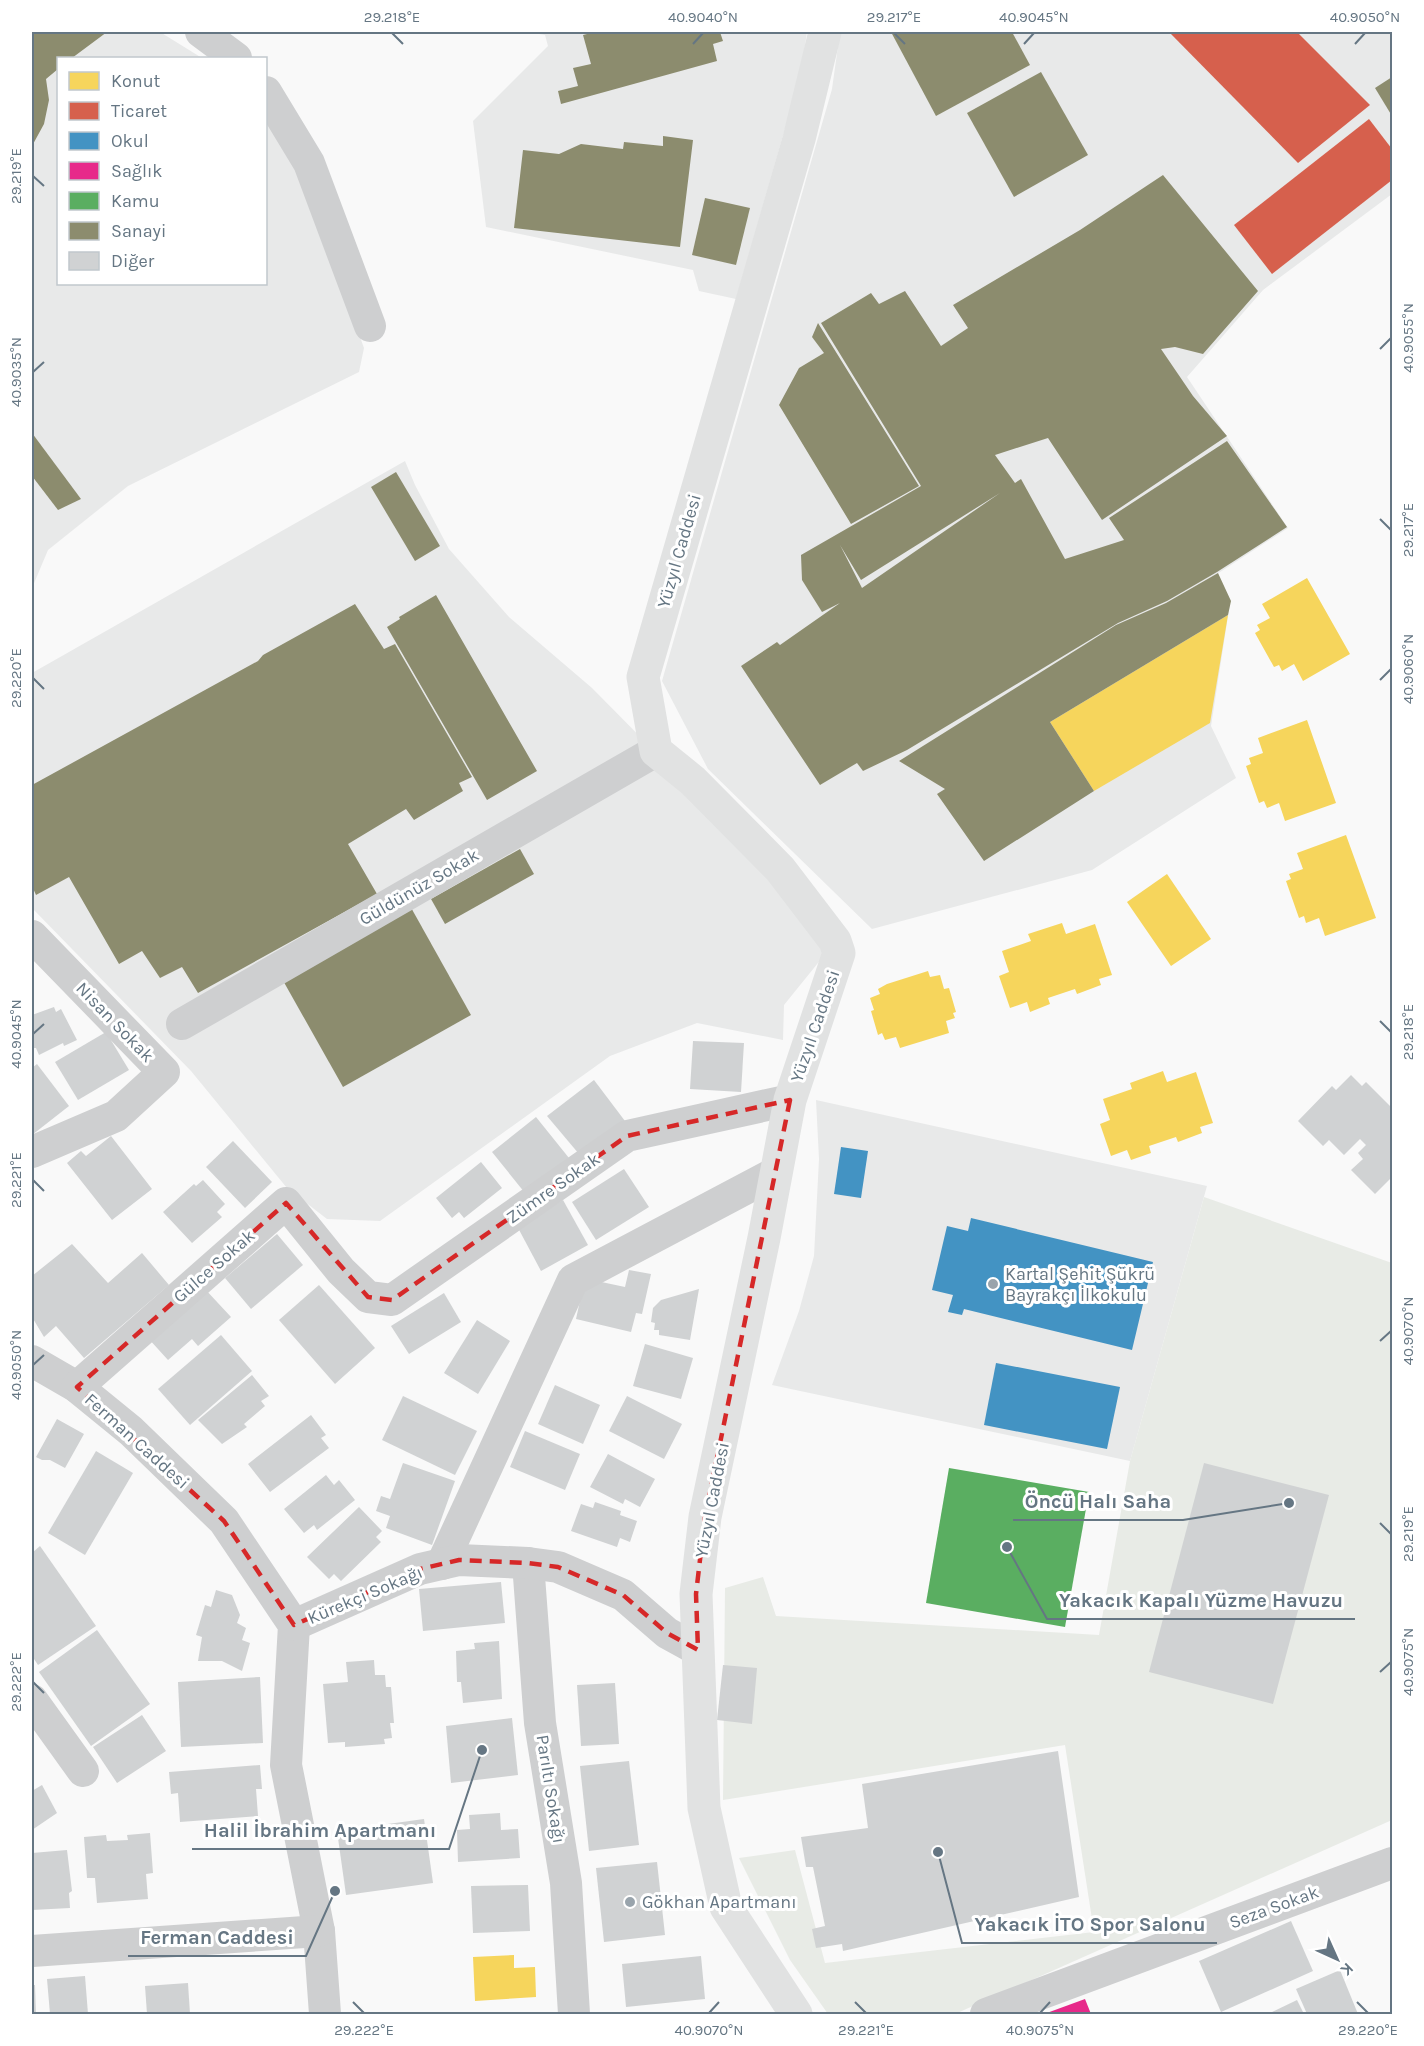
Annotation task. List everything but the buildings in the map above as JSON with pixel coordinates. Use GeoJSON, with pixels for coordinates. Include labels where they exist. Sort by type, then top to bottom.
{"type":"FeatureCollection","features":[{"type":"Feature","properties":{"kind":"street"},"geometry":{"type":"LineString","coordinates":[[201,32],[235,57]]}},
{"type":"Feature","properties":{"kind":"street","name":"Yüzyıl Caddesi"},"geometry":{"type":"LineString","coordinates":[[796,2014],[726,1907],[704,1808],[696,1594],[705,1516],[764,1238],[774,1173],[788,1119],[790,1100],[805,1048],[837,963],[837,947],[780,869],[693,781],[656,751],[643,677],[799,138],[825,32]]}},
{"type":"Feature","properties":{"kind":"street"},"geometry":{"type":"LineString","coordinates":[[267,94],[309,163],[370,326]]}},
{"type":"Feature","properties":{"kind":"street","name":"Güldünüz Sokak"},"geometry":{"type":"LineString","coordinates":[[182,1024],[656,751]]}},
{"type":"Feature","properties":{"kind":"street","name":"Nisan Sokak"},"geometry":{"type":"LineString","coordinates":[[32,936],[165,1072],[116,1116],[32,1152]]}},
{"type":"Feature","properties":{"kind":"street","name":"Zümre Sokak"},"geometry":{"type":"LineString","coordinates":[[341,1271],[368,1297],[392,1300],[627,1136],[790,1100]]}},
{"type":"Feature","properties":{"kind":"street"},"geometry":{"type":"LineString","coordinates":[[442,1564],[573,1280],[774,1173]]}},
{"type":"Feature","properties":{"kind":"street","name":"Gülce Sokak"},"geometry":{"type":"LineString","coordinates":[[77,1387],[286,1203],[341,1271]]}},
{"type":"Feature","properties":{"kind":"street","name":"Ferman Caddesi"},"geometry":{"type":"LineString","coordinates":[[32,1361],[77,1387],[131,1431],[224,1521],[294,1625]]}},
{"type":"Feature","properties":{"kind":"street","name":"Kürekçi Sokağı"},"geometry":{"type":"LineString","coordinates":[[294,1625],[420,1569],[459,1560],[528,1563],[558,1567],[623,1595],[667,1633],[698,1650]]}},
{"type":"Feature","properties":{"kind":"street","name":"Parıltı Sokağı"},"geometry":{"type":"LineString","coordinates":[[528,1563],[540,1724],[566,1883],[574,2014]]}},
{"type":"Feature","properties":{"kind":"street"},"geometry":{"type":"LineString","coordinates":[[294,1625],[286,1765],[319,1931],[325,2014]]}},
{"type":"Feature","properties":{"kind":"street"},"geometry":{"type":"LineString","coordinates":[[32,1700],[83,1771]]}},
{"type":"Feature","properties":{"kind":"street","name":"Seza Sokak"},"geometry":{"type":"LineString","coordinates":[[986,2014],[1392,1863]]}},
{"type":"Feature","properties":{"kind":"street"},"geometry":{"type":"LineString","coordinates":[[32,1952],[319,1931]]}},
{"type":"Feature","properties":{"kind":"highlighted area"},"geometry":{"type":"Polygon","coordinates":[[[790,1100],[705,1517],[696,1594],[698,1650],[667,1633],[623,1595],[558,1567],[528,1563],[459,1560],[420,1569],[294,1625],[224,1521],[77,1387],[286,1203],[368,1297],[392,1300],[627,1136],[790,1100]]]}},
{"type":"Feature","properties":{"kind":"shaded area"},"geometry":{"type":"Polygon","coordinates":[[[32,32],[160,32],[200,57],[57,57],[57,285],[267,285],[267,113],[302,177],[364,348],[359,372],[128,486],[48,550],[32,588],[32,32]]]}},
{"type":"Feature","properties":{"kind":"shaded area"},"geometry":{"type":"Polygon","coordinates":[[[527,32],[807,32],[801,73],[736,299],[699,291],[693,270],[486,227],[473,121],[548,46],[545,35],[527,32]]]}},
{"type":"Feature","properties":{"kind":"shaded area"},"geometry":{"type":"Polygon","coordinates":[[[840,32],[1392,32],[1392,194],[1263,290],[1187,377],[1288,528],[1217,574],[1230,603],[1211,726],[1236,778],[1092,870],[872,929],[708,769],[662,681],[832,89],[840,32]]]}},
{"type":"Feature","properties":{"kind":"shaded area"},"geometry":{"type":"Polygon","coordinates":[[[405,461],[449,549],[509,617],[592,688],[681,778],[824,939],[822,958],[784,1005],[783,1040],[697,1023],[610,1056],[380,1221],[327,1219],[287,1188],[191,1071],[32,908],[32,673],[405,461]]]}},
{"type":"Feature","properties":{"kind":"shaded area","name":"Kartal Şehit Şükrü Bayrakçı İlkokulu"},"geometry":{"type":"Polygon","coordinates":[[[816,1100],[1207,1186],[1130,1461],[772,1385],[799,1311],[814,1256],[819,1159],[816,1100]]]}},
{"type":"Feature","properties":{"kind":"shaded area"},"geometry":{"type":"Polygon","coordinates":[[[1204,1197],[1392,1263],[1392,1820],[955,2014],[828,2014],[790,1960],[739,1858],[795,1850],[825,1963],[1094,1932],[1065,1745],[723,1800],[725,1588],[763,1577],[776,1616],[1099,1635],[1130,1461],[1204,1197]]]}},
{"type":"Feature","properties":{"kind":"place","name":"Kartal Şehit Şükrü Bayrakçı İlkokulu"},"geometry":{"type":"Point","coordinates":[993,1284]}},
{"type":"Feature","properties":{"kind":"place","name":"Öncü Halı Saha"},"geometry":{"type":"Point","coordinates":[1289,1503]}},
{"type":"Feature","properties":{"kind":"place","name":"Yakacık Kapalı Yüzme Havuzu"},"geometry":{"type":"Point","coordinates":[1007,1547]}},
{"type":"Feature","properties":{"kind":"place","name":"Halil İbrahim Apartmanı"},"geometry":{"type":"Point","coordinates":[482,1750]}},
{"type":"Feature","properties":{"kind":"place","name":"Yakacık İTO Spor Salonu"},"geometry":{"type":"Point","coordinates":[938,1852]}},
{"type":"Feature","properties":{"kind":"place","name":"Ferman Caddesi"},"geometry":{"type":"Point","coordinates":[335,1891]}},
{"type":"Feature","properties":{"kind":"place","name":"Gökhan Apartmanı"},"geometry":{"type":"Point","coordinates":[630,1902]}}]}
